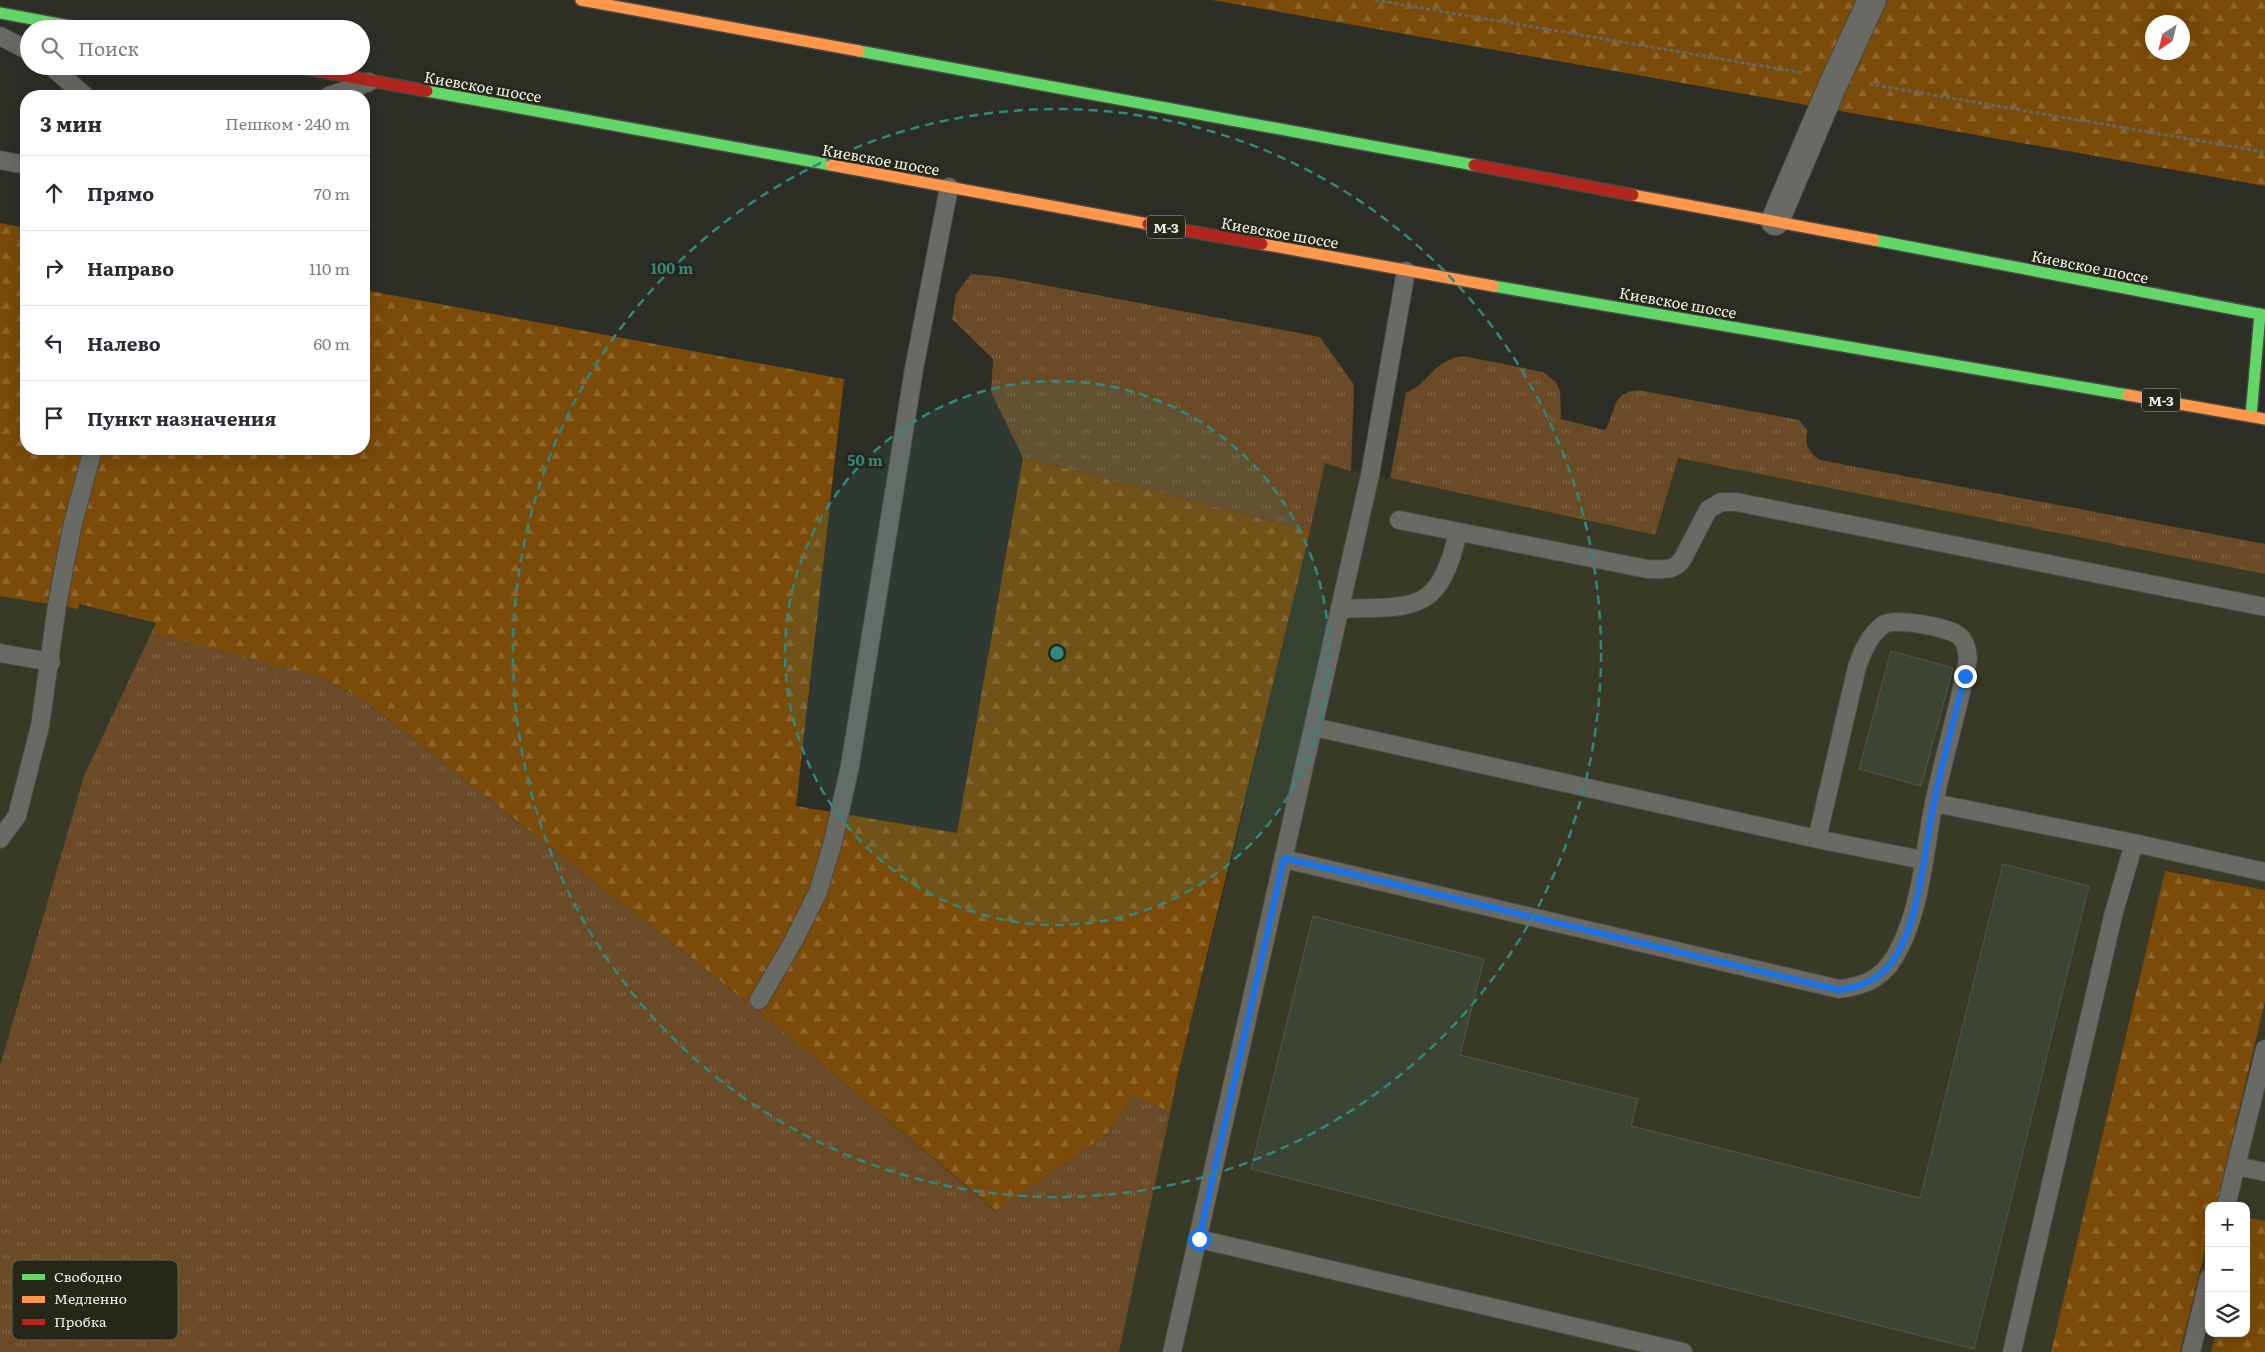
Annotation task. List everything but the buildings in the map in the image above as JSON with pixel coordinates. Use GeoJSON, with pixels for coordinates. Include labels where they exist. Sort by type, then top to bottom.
{"type":"FeatureCollection","features":[{"type":"Feature","properties":{"kind":"highway","name":"Киевское шоссе"},"geometry":{"type":"LineString","coordinates":[[582,0],[1775,221],[2262,314]]}},
{"type":"Feature","properties":{"kind":"highway"},"geometry":{"type":"LineString","coordinates":[[0,13],[38,20]]}},
{"type":"Feature","properties":{"kind":"highway","name":"Киевское шоссе"},"geometry":{"type":"LineString","coordinates":[[339,75],[1406,271],[2265,418]]}},
{"type":"Feature","properties":{"kind":"highway"},"geometry":{"type":"LineString","coordinates":[[2251,416],[2262,314]]}},
{"type":"Feature","properties":{"kind":"street"},"geometry":{"type":"LineString","coordinates":[[1775,221],[1831,88],[1872,0]]}},
{"type":"Feature","properties":{"kind":"lane"},"geometry":{"type":"LineString","coordinates":[[0,36],[20,46]]}},
{"type":"Feature","properties":{"kind":"lane"},"geometry":{"type":"LineString","coordinates":[[62,75],[78,90]]}},
{"type":"Feature","properties":{"kind":"lane"},"geometry":{"type":"LineString","coordinates":[[346,90],[371,81]]}},
{"type":"Feature","properties":{"kind":"lane"},"geometry":{"type":"LineString","coordinates":[[0,160],[20,164]]}},
{"type":"Feature","properties":{"kind":"lane"},"geometry":{"type":"LineString","coordinates":[[759,1000],[793,942],[818,892],[833,842],[850,766],[914,369],[949,187]]}},
{"type":"Feature","properties":{"kind":"lane"},"geometry":{"type":"LineString","coordinates":[[1172,1352],[1370,475],[1406,271]]}},
{"type":"Feature","properties":{"kind":"lane"},"geometry":{"type":"LineString","coordinates":[[0,839],[17,816],[40,726],[51,662],[57,606],[70,535],[91,455]]}},
{"type":"Feature","properties":{"kind":"lane"},"geometry":{"type":"LineString","coordinates":[[1399,520],[1647,569],[1669,569],[1677,567],[1682,560],[1708,510],[1721,502],[1736,502],[2265,608]]}},
{"type":"Feature","properties":{"kind":"lane"},"geometry":{"type":"LineString","coordinates":[[1340,609],[1402,607],[1416,604],[1435,590],[1443,578],[1451,562],[1458,532]]}},
{"type":"Feature","properties":{"kind":"lane"},"geometry":{"type":"LineString","coordinates":[[1284,858],[1839,990],[1859,987],[1873,980],[1887,968],[1900,948],[1914,911],[1934,803],[1968,660],[1964,642],[1957,635],[1947,631],[1899,621],[1888,622],[1876,631],[1863,651],[1857,667],[1817,839]]}},
{"type":"Feature","properties":{"kind":"lane"},"geometry":{"type":"LineString","coordinates":[[0,653],[51,662]]}},
{"type":"Feature","properties":{"kind":"lane"},"geometry":{"type":"LineString","coordinates":[[1314,727],[1817,839],[1923,860]]}},
{"type":"Feature","properties":{"kind":"lane"},"geometry":{"type":"LineString","coordinates":[[1934,803],[2134,843],[2265,872]]}},
{"type":"Feature","properties":{"kind":"lane"},"geometry":{"type":"LineString","coordinates":[[2012,1352],[2113,916],[2134,843]]}},
{"type":"Feature","properties":{"kind":"lane"},"geometry":{"type":"LineString","coordinates":[[2227,1202],[2264,1054]]}},
{"type":"Feature","properties":{"kind":"lane"},"geometry":{"type":"LineString","coordinates":[[2236,1166],[2265,1172]]}},
{"type":"Feature","properties":{"kind":"lane"},"geometry":{"type":"LineString","coordinates":[[1199,1239],[1683,1352]]}},
{"type":"Feature","properties":{"kind":"lane"},"geometry":{"type":"LineString","coordinates":[[2191,1352],[2206,1292]]}},
{"type":"Feature","properties":{"kind":"shaded area"},"geometry":{"type":"Polygon","coordinates":[[[1678,458],[2265,574],[2265,1352],[0,1352],[0,596],[78,609],[78,603],[156,623],[766,1017],[1107,1134],[1133,1096],[1169,1111],[1232,859],[1325,463],[1370,475],[1654,535],[1678,458]]]}},
{"type":"Feature","properties":{"kind":"green space"},"geometry":{"type":"Polygon","coordinates":[[[1212,0],[2265,0],[2265,186],[1212,0]]]}},
{"type":"Feature","properties":{"kind":"green space"},"geometry":{"type":"Polygon","coordinates":[[[0,223],[20,227],[20,455],[370,455],[370,291],[844,379],[796,806],[957,833],[1023,458],[1310,531],[1169,1111],[1133,1096],[1107,1134],[995,1210],[766,1017],[363,699],[318,676],[155,633],[156,623],[79,604],[78,609],[0,596],[0,223]]]}},
{"type":"Feature","properties":{"kind":"green space"},"geometry":{"type":"Polygon","coordinates":[[[971,274],[1001,277],[1320,337],[1354,385],[1351,471],[1325,463],[1310,531],[1023,458],[991,392],[993,359],[952,319],[956,294],[971,274]]]}},
{"type":"Feature","properties":{"kind":"green space"},"geometry":{"type":"Polygon","coordinates":[[[1463,356],[1543,372],[1556,382],[1560,392],[1561,419],[1605,430],[1618,399],[1629,392],[1638,390],[1799,420],[1807,430],[1806,440],[1808,447],[1812,454],[1820,460],[2265,544],[2265,574],[1678,458],[1655,535],[1390,478],[1406,393],[1421,383],[1445,362],[1463,356]]]}},
{"type":"Feature","properties":{"kind":"green space"},"geometry":{"type":"Polygon","coordinates":[[[156,623],[318,676],[363,699],[766,1017],[994,1210],[1107,1134],[1133,1096],[1176,1085],[1119,1352],[0,1352],[0,1066],[84,776],[156,623]]]}},
{"type":"Feature","properties":{"kind":"green space"},"geometry":{"type":"Polygon","coordinates":[[[2165,871],[2265,890],[2265,1001],[2217,1202],[2205,1202],[2205,1250],[2180,1352],[2051,1352],[2165,871]]]}},
{"type":"Feature","properties":{"kind":"green space"},"geometry":{"type":"Polygon","coordinates":[[[2250,1218],[2265,1221],[2265,1352],[2211,1352],[2215,1337],[2250,1337],[2250,1218]]]}},
{"type":"Feature","properties":{"kind":"traffic: fast"},"geometry":{"type":"LineString","coordinates":[[0,13],[38,20]]}},
{"type":"Feature","properties":{"kind":"traffic: fast"},"geometry":{"type":"LineString","coordinates":[[859,51],[1474,165]]}},
{"type":"Feature","properties":{"kind":"traffic: fast"},"geometry":{"type":"LineString","coordinates":[[427,91],[831,165]]}},
{"type":"Feature","properties":{"kind":"traffic: fast"},"geometry":{"type":"LineString","coordinates":[[1874,240],[2265,315]]}},
{"type":"Feature","properties":{"kind":"traffic: fast"},"geometry":{"type":"LineString","coordinates":[[1493,286],[2128,395]]}},
{"type":"Feature","properties":{"kind":"traffic: fast"},"geometry":{"type":"LineString","coordinates":[[2251,416],[2260,314]]}},
{"type":"Feature","properties":{"kind":"traffic: slow"},"geometry":{"type":"LineString","coordinates":[[581,0],[859,51]]}},
{"type":"Feature","properties":{"kind":"traffic: slow"},"geometry":{"type":"LineString","coordinates":[[831,165],[1148,224]]}},
{"type":"Feature","properties":{"kind":"traffic: slow"},"geometry":{"type":"LineString","coordinates":[[1633,195],[1874,240]]}},
{"type":"Feature","properties":{"kind":"traffic: slow"},"geometry":{"type":"LineString","coordinates":[[1262,244],[1493,286]]}},
{"type":"Feature","properties":{"kind":"traffic: slow"},"geometry":{"type":"LineString","coordinates":[[2128,395],[2265,419]]}},
{"type":"Feature","properties":{"kind":"traffic: jam"},"geometry":{"type":"LineString","coordinates":[[340,75],[427,91]]}},
{"type":"Feature","properties":{"kind":"traffic: jam"},"geometry":{"type":"LineString","coordinates":[[1474,165],[1633,195]]}},
{"type":"Feature","properties":{"kind":"traffic: jam"},"geometry":{"type":"LineString","coordinates":[[1148,224],[1262,244]]}},
{"type":"Feature","properties":{"kind":"route"},"geometry":{"type":"LineString","coordinates":[[1199,1239],[1284,858],[1839,990],[1859,987],[1873,980],[1887,968],[1900,948],[1914,911],[1934,803],[1965,676]]}}]}
